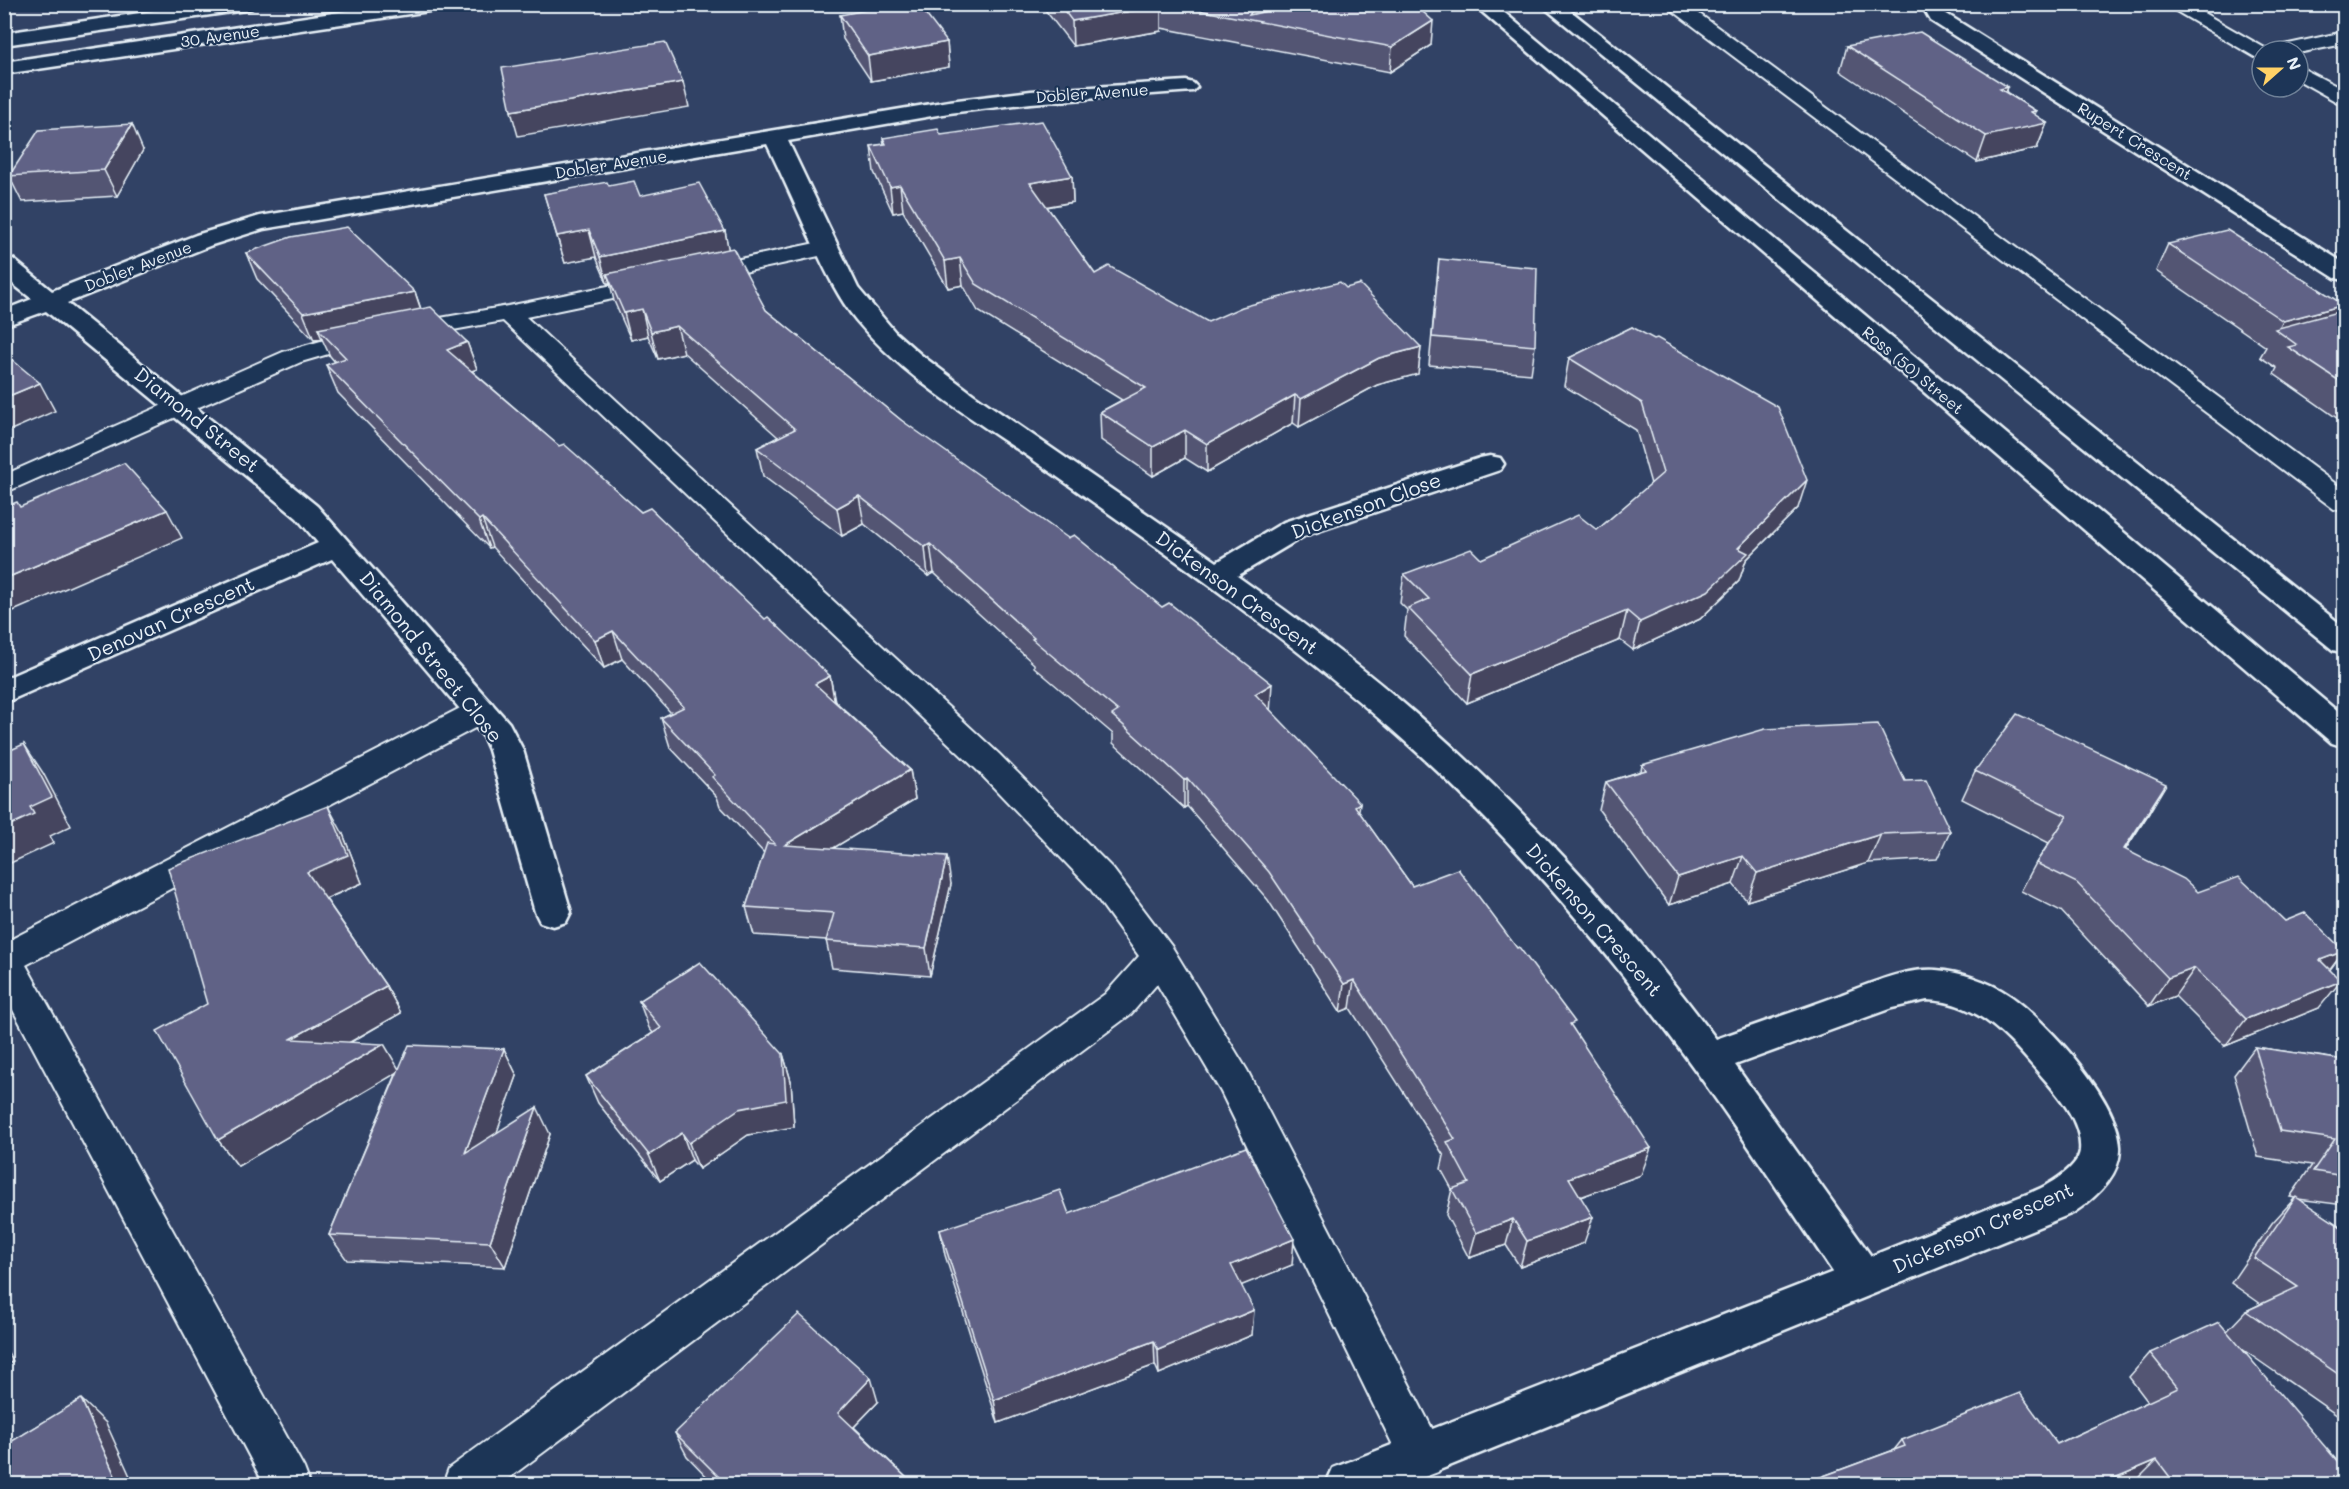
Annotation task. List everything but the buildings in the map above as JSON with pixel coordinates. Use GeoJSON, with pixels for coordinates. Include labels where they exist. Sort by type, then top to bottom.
{"type":"FeatureCollection","features":[{"type":"Feature","properties":{"kind":"street","name":"30 Avenue"},"geometry":{"type":"LineString","coordinates":[[4,39],[245,4]]}},
{"type":"Feature","properties":{"kind":"street","name":"30 Avenue"},"geometry":{"type":"LineString","coordinates":[[4,68],[436,4]]}},
{"type":"Feature","properties":{"kind":"street","name":"Ross (50) Street"},"geometry":{"type":"LineString","coordinates":[[1482,4],[2344,735]]}},
{"type":"Feature","properties":{"kind":"street"},"geometry":{"type":"LineString","coordinates":[[1549,4],[2344,643]]}},
{"type":"Feature","properties":{"kind":"street","name":"Rupert Crescent"},"geometry":{"type":"LineString","coordinates":[[1930,4],[1938,17],[2344,273]]}},
{"type":"Feature","properties":{"kind":"street","name":"Dobler Avenue"},"geometry":{"type":"LineString","coordinates":[[4,319],[204,240],[261,223],[992,101],[1186,87]]}},
{"type":"Feature","properties":{"kind":"street","name":"Dickenson Crescent"},"geometry":{"type":"LineString","coordinates":[[775,137],[825,248],[860,310],[878,331],[918,365],[1310,645],[1435,751],[1563,879],[1633,960],[1708,1058],[1863,1280]]}},
{"type":"Feature","properties":{"kind":"street"},"geometry":{"type":"LineString","coordinates":[[4,264],[50,301]]}},
{"type":"Feature","properties":{"kind":"street","name":"Diamond Street"},"geometry":{"type":"LineString","coordinates":[[50,301],[284,491],[308,512],[338,545]]}},
{"type":"Feature","properties":{"kind":"street","name":"Dickenson Close"},"geometry":{"type":"LineString","coordinates":[[1216,576],[1305,525],[1490,464]]}},
{"type":"Feature","properties":{"kind":"street","name":"Denovan Crescent"},"geometry":{"type":"LineString","coordinates":[[4,692],[338,545]]}},
{"type":"Feature","properties":{"kind":"street","name":"Diamond Street Close"},"geometry":{"type":"LineString","coordinates":[[338,545],[497,731],[506,750],[553,912]]}},
{"type":"Feature","properties":{"kind":"street","name":"Dickenson Crescent"},"geometry":{"type":"LineString","coordinates":[[1349,1485],[2058,1200],[2080,1186],[2092,1171],[2100,1149],[2094,1119],[2076,1090],[2024,1029],[1995,1005],[1964,991],[1928,985],[1895,992],[1708,1058]]}},
{"type":"Feature","properties":{"kind":"lane"},"geometry":{"type":"LineString","coordinates":[[1673,4],[2344,503]]}},
{"type":"Feature","properties":{"kind":"lane"},"geometry":{"type":"LineString","coordinates":[[2173,4],[2250,46]]}},
{"type":"Feature","properties":{"kind":"lane"},"geometry":{"type":"LineString","coordinates":[[2310,45],[2344,38]]}},
{"type":"Feature","properties":{"kind":"lane"},"geometry":{"type":"LineString","coordinates":[[2310,79],[2344,98]]}},
{"type":"Feature","properties":{"kind":"lane"},"geometry":{"type":"LineString","coordinates":[[4,485],[292,357],[338,343],[508,313],[825,248]]}},
{"type":"Feature","properties":{"kind":"lane"},"geometry":{"type":"LineString","coordinates":[[508,313],[988,762],[1101,878],[1160,957],[1234,1081],[1422,1456]]}},
{"type":"Feature","properties":{"kind":"lane"},"geometry":{"type":"LineString","coordinates":[[288,1485],[5,960],[481,711]]}},
{"type":"Feature","properties":{"kind":"lane"},"geometry":{"type":"LineString","coordinates":[[465,1485],[1118,1004],[1160,957]]}}]}
